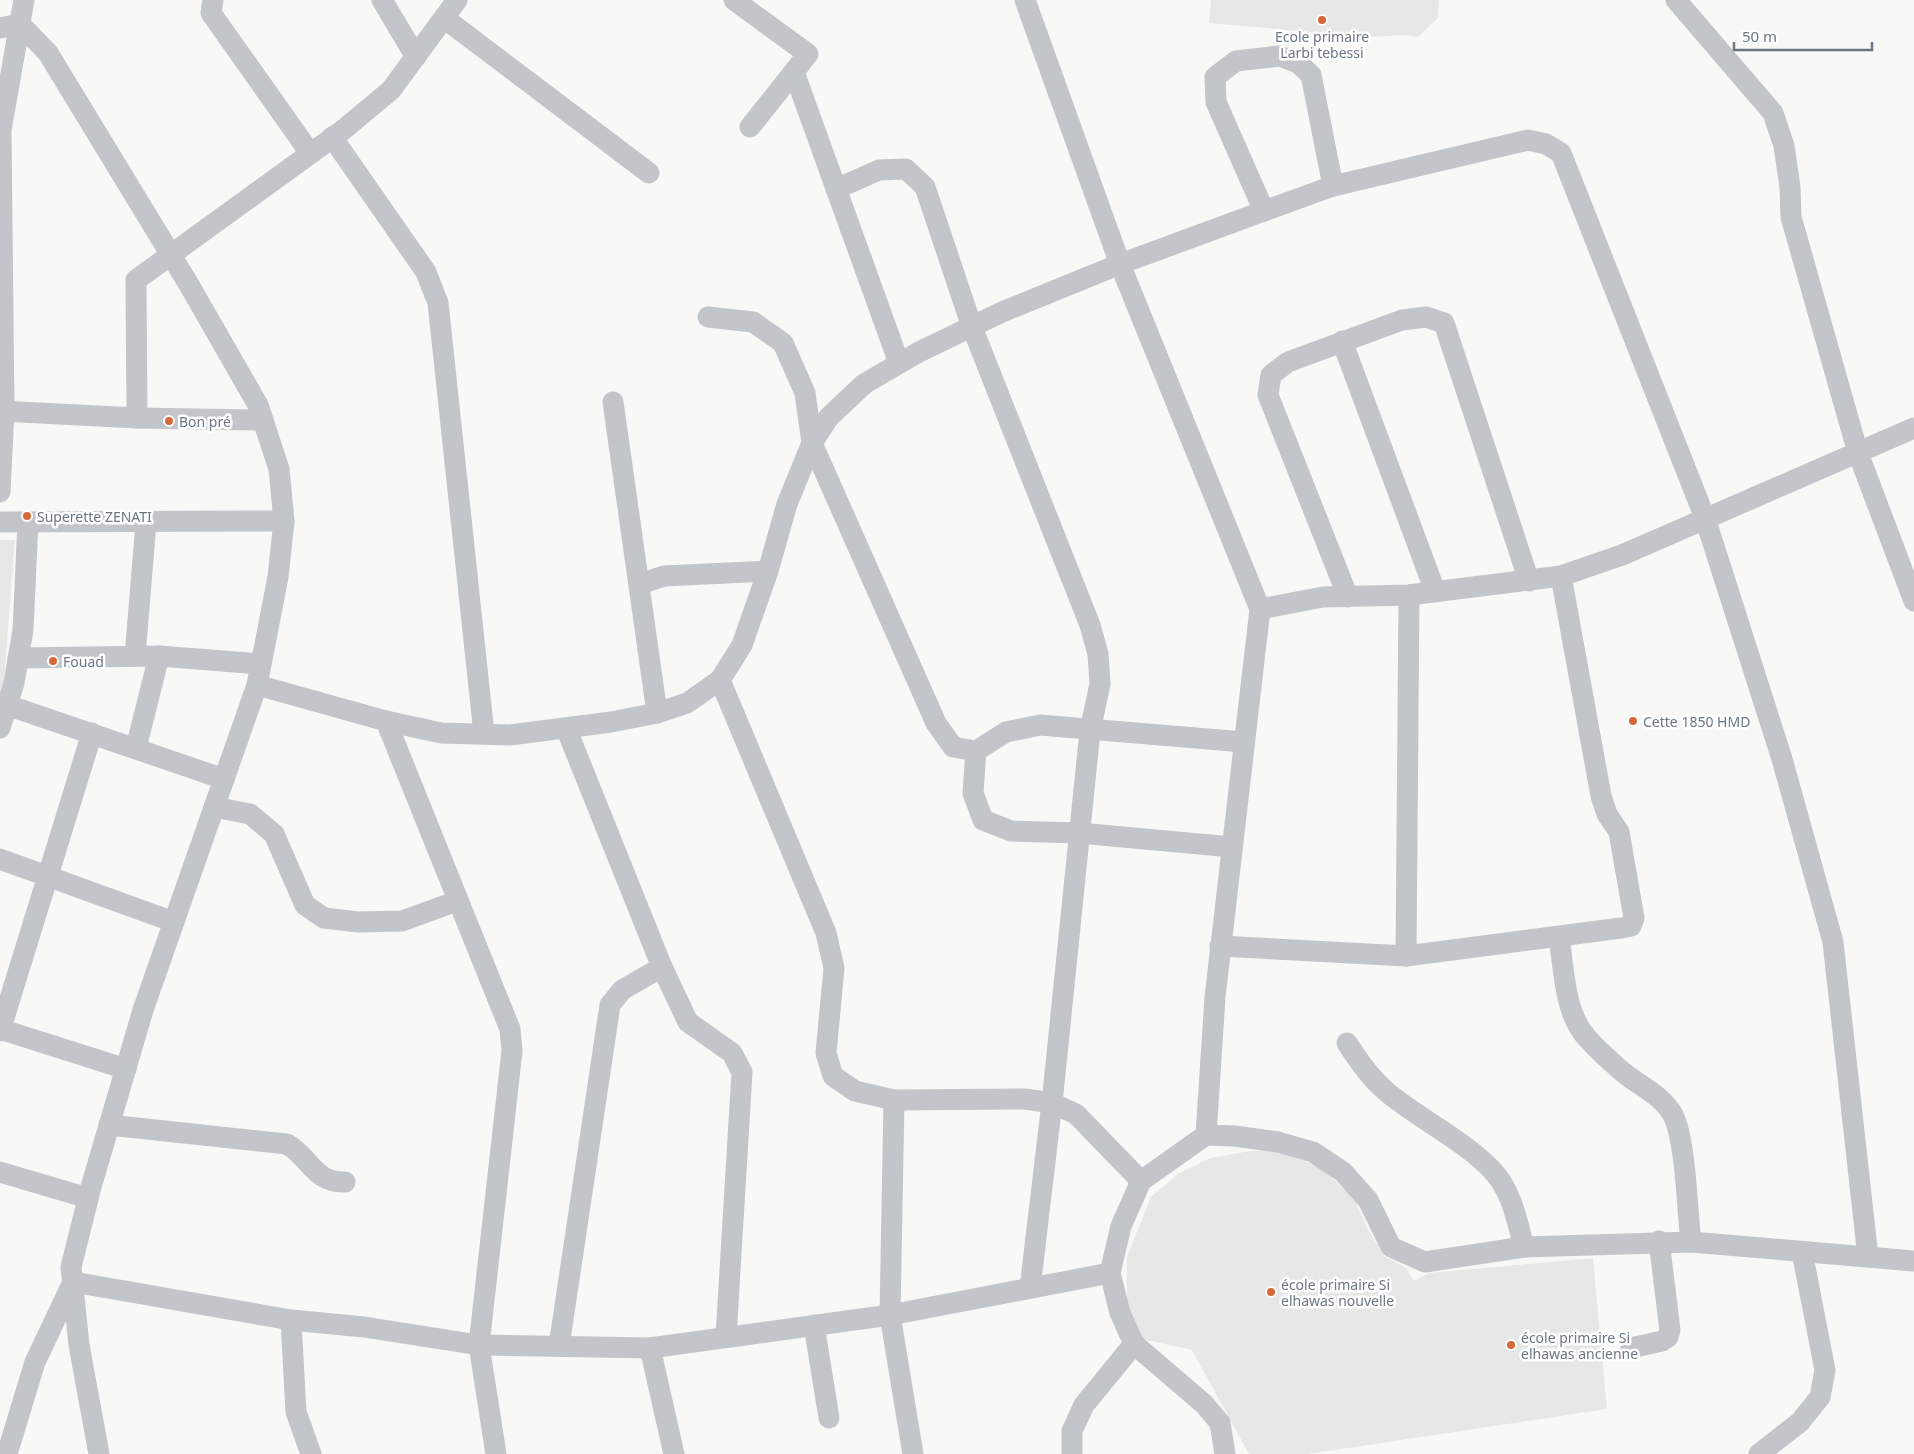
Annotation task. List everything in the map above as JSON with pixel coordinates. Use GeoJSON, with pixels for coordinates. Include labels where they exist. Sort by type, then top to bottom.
{"type":"FeatureCollection","features":[{"type":"Feature","properties":{"kind":"street"},"geometry":{"type":"LineString","coordinates":[[0,492],[2,411],[1,130],[10,26],[24,0]]}},
{"type":"Feature","properties":{"kind":"street"},"geometry":{"type":"LineString","coordinates":[[213,0],[211,13],[310,153]]}},
{"type":"Feature","properties":{"kind":"street"},"geometry":{"type":"LineString","coordinates":[[382,0],[416,57]]}},
{"type":"Feature","properties":{"kind":"street"},"geometry":{"type":"LineString","coordinates":[[137,418],[136,280],[332,137],[391,90],[457,0]]}},
{"type":"Feature","properties":{"kind":"street"},"geometry":{"type":"LineString","coordinates":[[734,0],[808,54],[750,127]]}},
{"type":"Feature","properties":{"kind":"street"},"geometry":{"type":"LineString","coordinates":[[1025,0],[1120,264],[1260,609],[1220,946],[1206,1135]]}},
{"type":"Feature","properties":{"kind":"street"},"geometry":{"type":"LineString","coordinates":[[1676,0],[1773,114],[1784,146],[1790,187],[1791,217],[1858,453],[1914,601]]}},
{"type":"Feature","properties":{"kind":"street"},"geometry":{"type":"LineString","coordinates":[[444,18],[649,173]]}},
{"type":"Feature","properties":{"kind":"street"},"geometry":{"type":"LineString","coordinates":[[10,26],[48,53],[171,255],[258,405],[279,468],[284,521],[278,577],[259,675],[143,1010],[88,1198],[71,1267],[79,1345],[99,1454]]}},
{"type":"Feature","properties":{"kind":"street"},"geometry":{"type":"LineString","coordinates":[[1264,211],[1216,102],[1215,77],[1236,61],[1280,56],[1298,63],[1311,75],[1333,186]]}},
{"type":"Feature","properties":{"kind":"street"},"geometry":{"type":"LineString","coordinates":[[794,72],[899,363]]}},
{"type":"Feature","properties":{"kind":"street"},"geometry":{"type":"LineString","coordinates":[[332,137],[426,272],[438,303],[484,734]]}},
{"type":"Feature","properties":{"kind":"street"},"geometry":{"type":"LineString","coordinates":[[18,658],[159,656],[259,675],[386,721],[441,733],[510,735],[657,713],[687,703],[720,680],[742,645],[768,571],[787,504],[812,443],[829,417],[864,384],[899,363],[1002,312],[1120,264],[1333,186],[1528,140],[1546,144],[1561,153],[1705,518],[1782,758],[1833,942],[1868,1257]]}},
{"type":"Feature","properties":{"kind":"street"},"geometry":{"type":"LineString","coordinates":[[836,189],[879,170],[906,169],[925,186],[972,327],[1090,625],[1098,654],[1100,684],[1090,731],[1052,1102],[1030,1288]]}},
{"type":"Feature","properties":{"kind":"street"},"geometry":{"type":"LineString","coordinates":[[708,317],[753,322],[783,343],[804,393],[812,443],[936,723],[953,747],[976,751],[1006,732],[1040,726],[1244,742]]}},
{"type":"Feature","properties":{"kind":"street"},"geometry":{"type":"LineString","coordinates":[[1348,597],[1268,396],[1271,374],[1288,362],[1342,340],[1402,320],[1426,317],[1444,323],[1529,581]]}},
{"type":"Feature","properties":{"kind":"street"},"geometry":{"type":"LineString","coordinates":[[1342,340],[1435,591]]}},
{"type":"Feature","properties":{"kind":"street"},"geometry":{"type":"LineString","coordinates":[[613,402],[657,713]]}},
{"type":"Feature","properties":{"kind":"street"},"geometry":{"type":"LineString","coordinates":[[2,411],[137,418],[263,420]]}},
{"type":"Feature","properties":{"kind":"street"},"geometry":{"type":"LineString","coordinates":[[1260,609],[1323,598],[1409,595],[1561,576],[1622,555],[1914,428]]}},
{"type":"Feature","properties":{"kind":"street"},"geometry":{"type":"LineString","coordinates":[[0,522],[146,523],[284,521]]}},
{"type":"Feature","properties":{"kind":"street"},"geometry":{"type":"LineString","coordinates":[[0,728],[7,705],[23,630],[28,522]]}},
{"type":"Feature","properties":{"kind":"street"},"geometry":{"type":"LineString","coordinates":[[135,656],[146,523]]}},
{"type":"Feature","properties":{"kind":"street"},"geometry":{"type":"LineString","coordinates":[[640,584],[664,576],[768,571]]}},
{"type":"Feature","properties":{"kind":"street"},"geometry":{"type":"LineString","coordinates":[[1220,946],[1406,956],[1559,938],[1631,926],[1634,918],[1619,832],[1607,814],[1600,796],[1561,576]]}},
{"type":"Feature","properties":{"kind":"street"},"geometry":{"type":"LineString","coordinates":[[1406,956],[1409,595]]}},
{"type":"Feature","properties":{"kind":"street"},"geometry":{"type":"LineString","coordinates":[[136,748],[159,656]]}},
{"type":"Feature","properties":{"kind":"street"},"geometry":{"type":"LineString","coordinates":[[720,680],[826,933],[834,968],[826,1053],[833,1076],[855,1091],[894,1100],[1025,1098],[1052,1102],[1076,1114],[1141,1181]]}},
{"type":"Feature","properties":{"kind":"street"},"geometry":{"type":"LineString","coordinates":[[7,705],[224,779]]}},
{"type":"Feature","properties":{"kind":"street"},"geometry":{"type":"LineString","coordinates":[[386,721],[510,1029],[512,1051],[478,1345],[496,1454]]}},
{"type":"Feature","properties":{"kind":"street"},"geometry":{"type":"LineString","coordinates":[[566,728],[662,967],[688,1022],[732,1053],[742,1072],[726,1337]]}},
{"type":"Feature","properties":{"kind":"street"},"geometry":{"type":"LineString","coordinates":[[92,733],[0,1030],[126,1069]]}},
{"type":"Feature","properties":{"kind":"street"},"geometry":{"type":"LineString","coordinates":[[976,751],[973,793],[983,820],[1011,831],[1079,833],[1232,847]]}},
{"type":"Feature","properties":{"kind":"street"},"geometry":{"type":"LineString","coordinates":[[214,807],[250,814],[274,834],[305,905],[324,918],[358,922],[402,921],[457,901]]}},
{"type":"Feature","properties":{"kind":"street"},"geometry":{"type":"LineString","coordinates":[[0,859],[174,922]]}},
{"type":"Feature","properties":{"kind":"street"},"geometry":{"type":"LineString","coordinates":[[1559,938],[1567,991],[1573,1013],[1583,1032],[1624,1072],[1658,1097],[1672,1113],[1679,1132],[1691,1242]]}},
{"type":"Feature","properties":{"kind":"street"},"geometry":{"type":"LineString","coordinates":[[559,1346],[610,1005],[622,990],[662,967]]}},
{"type":"Feature","properties":{"kind":"street"},"geometry":{"type":"LineString","coordinates":[[1347,1042],[1364,1070],[1388,1093],[1443,1130],[1493,1171],[1510,1198],[1524,1247]]}},
{"type":"Feature","properties":{"kind":"street"},"geometry":{"type":"LineString","coordinates":[[894,1100],[890,1315],[914,1454]]}},
{"type":"Feature","properties":{"kind":"street"},"geometry":{"type":"LineString","coordinates":[[109,1125],[287,1144],[298,1150],[322,1178],[345,1182]]}},
{"type":"Feature","properties":{"kind":"street"},"geometry":{"type":"LineString","coordinates":[[1225,1454],[1220,1423],[1204,1404],[1165,1373],[1134,1344],[1120,1313],[1110,1272],[1120,1226],[1141,1181],[1206,1135],[1234,1136],[1278,1142],[1313,1152],[1344,1172],[1368,1200],[1391,1247],[1425,1262],[1524,1247],[1659,1241],[1691,1242],[1914,1261]]}},
{"type":"Feature","properties":{"kind":"street"},"geometry":{"type":"LineString","coordinates":[[0,1172],[88,1198]]}},
{"type":"Feature","properties":{"kind":"street"},"geometry":{"type":"LineString","coordinates":[[1631,1348],[1662,1341],[1668,1337],[1670,1330],[1659,1241]]}},
{"type":"Feature","properties":{"kind":"street"},"geometry":{"type":"LineString","coordinates":[[1759,1454],[1800,1422],[1820,1397],[1824,1379],[1825,1370],[1802,1252]]}},
{"type":"Feature","properties":{"kind":"street"},"geometry":{"type":"LineString","coordinates":[[73,1282],[291,1320],[364,1327],[478,1345],[650,1348],[890,1315],[1110,1272]]}},
{"type":"Feature","properties":{"kind":"street"},"geometry":{"type":"LineString","coordinates":[[7,1454],[35,1362],[73,1282]]}},
{"type":"Feature","properties":{"kind":"street"},"geometry":{"type":"LineString","coordinates":[[291,1320],[296,1412],[311,1454]]}},
{"type":"Feature","properties":{"kind":"street"},"geometry":{"type":"LineString","coordinates":[[814,1325],[829,1418]]}},
{"type":"Feature","properties":{"kind":"street"},"geometry":{"type":"LineString","coordinates":[[1072,1454],[1072,1431],[1084,1405],[1134,1344]]}},
{"type":"Feature","properties":{"kind":"street"},"geometry":{"type":"LineString","coordinates":[[650,1348],[674,1454]]}},
{"type":"Feature","properties":{"kind":"shaded area","name":"Ecole primaire Larbi tebessi"},"geometry":{"type":"Polygon","coordinates":[[[1211,0],[1439,0],[1438,18],[1418,37],[1404,35],[1367,37],[1209,23],[1211,0]]]}},
{"type":"Feature","properties":{"kind":"shaded area"},"geometry":{"type":"Polygon","coordinates":[[[0,540],[15,540],[4,680],[0,691],[0,540]]]}},
{"type":"Feature","properties":{"kind":"shaded area","name":"école primaire Si elhawas nouvelle"},"geometry":{"type":"Polygon","coordinates":[[[1278,1149],[1324,1170],[1355,1200],[1367,1228],[1384,1256],[1406,1268],[1414,1281],[1429,1273],[1593,1258],[1607,1409],[1308,1454],[1249,1454],[1192,1350],[1142,1339],[1127,1303],[1127,1257],[1151,1197],[1178,1174],[1210,1158],[1278,1149]]]}},
{"type":"Feature","properties":{"kind":"place","name":"Ecole primaire Larbi tebessi"},"geometry":{"type":"Point","coordinates":[1322,20]}},
{"type":"Feature","properties":{"kind":"place","name":"Bon pré"},"geometry":{"type":"Point","coordinates":[169,421]}},
{"type":"Feature","properties":{"kind":"place","name":"Superette ZENATI"},"geometry":{"type":"Point","coordinates":[27,516]}},
{"type":"Feature","properties":{"kind":"place","name":"Fouad"},"geometry":{"type":"Point","coordinates":[53,661]}},
{"type":"Feature","properties":{"kind":"place","name":"Cette 1850 HMD"},"geometry":{"type":"Point","coordinates":[1633,721]}},
{"type":"Feature","properties":{"kind":"place","name":"école primaire Si elhawas nouvelle"},"geometry":{"type":"Point","coordinates":[1271,1292]}},
{"type":"Feature","properties":{"kind":"place","name":"école primaire Si elhawas ancienne"},"geometry":{"type":"Point","coordinates":[1511,1345]}}]}
